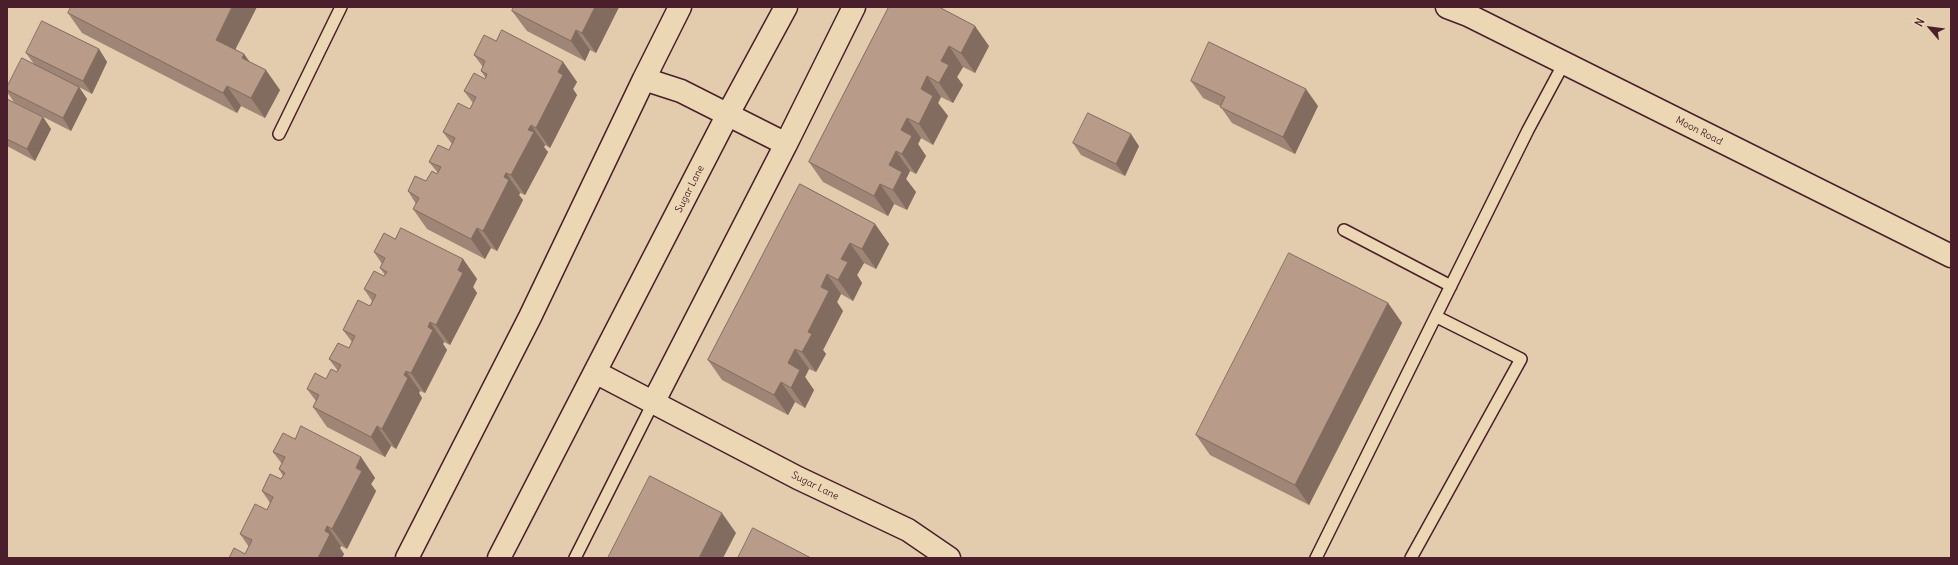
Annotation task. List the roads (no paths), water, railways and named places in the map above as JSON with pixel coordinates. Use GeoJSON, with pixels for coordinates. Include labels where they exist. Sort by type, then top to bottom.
{"type":"FeatureCollection","features":[{"type":"Feature","properties":{"kind":"street"},"geometry":{"type":"LineString","coordinates":[[407,558],[530,318],[680,7]]}},
{"type":"Feature","properties":{"kind":"street","name":"Sugar Lane"},"geometry":{"type":"LineString","coordinates":[[499,558],[728,114],[786,7]]}},
{"type":"Feature","properties":{"kind":"street"},"geometry":{"type":"LineString","coordinates":[[653,402],[786,144],[854,7]]}},
{"type":"Feature","properties":{"kind":"street","name":"Moon Road"},"geometry":{"type":"LineString","coordinates":[[1446,7],[1468,15],[1951,256]]}},
{"type":"Feature","properties":{"kind":"street"},"geometry":{"type":"LineString","coordinates":[[644,79],[681,90],[786,144]]}},
{"type":"Feature","properties":{"kind":"street","name":"Sugar Lane"},"geometry":{"type":"LineString","coordinates":[[595,372],[798,478],[908,530],[948,558]]}},
{"type":"Feature","properties":{"kind":"lane"},"geometry":{"type":"LineString","coordinates":[[279,134],[341,7]]}},
{"type":"Feature","properties":{"kind":"lane"},"geometry":{"type":"LineString","coordinates":[[1316,558],[1528,130],[1564,63]]}},
{"type":"Feature","properties":{"kind":"lane"},"geometry":{"type":"LineString","coordinates":[[1344,230],[1451,286]]}},
{"type":"Feature","properties":{"kind":"lane"},"geometry":{"type":"LineString","coordinates":[[1410,558],[1521,359],[1436,316]]}},
{"type":"Feature","properties":{"kind":"lane"},"geometry":{"type":"LineString","coordinates":[[575,558],[653,402]]}}]}
